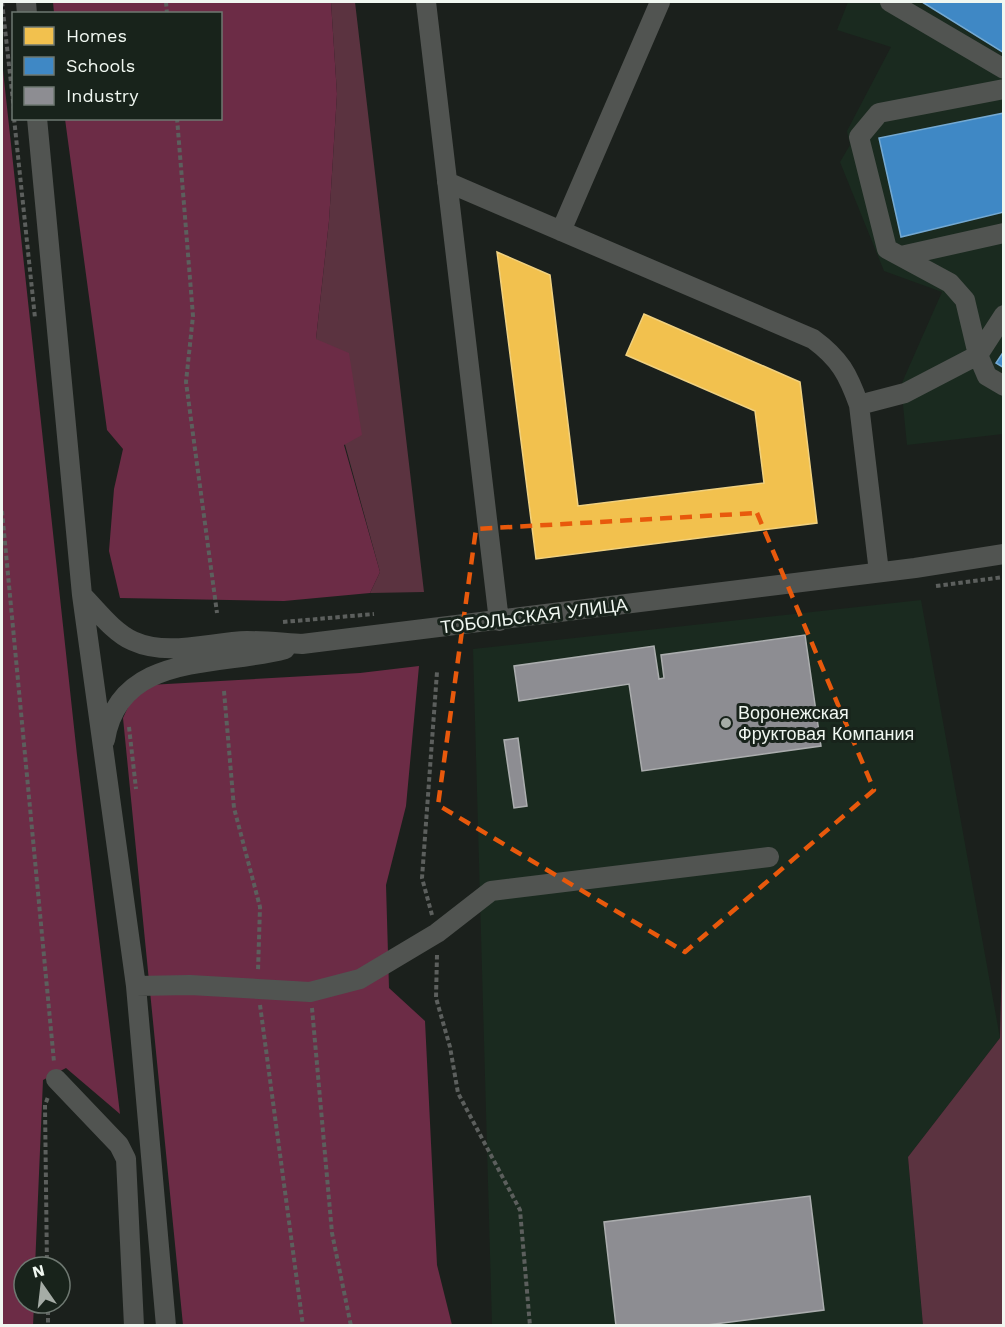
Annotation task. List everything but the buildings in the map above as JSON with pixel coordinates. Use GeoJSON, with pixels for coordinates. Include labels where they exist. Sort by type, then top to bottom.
{"type":"FeatureCollection","features":[{"type":"Feature","properties":{"kind":"street"},"geometry":{"type":"LineString","coordinates":[[426,2],[499,621]]}},
{"type":"Feature","properties":{"kind":"street"},"geometry":{"type":"LineString","coordinates":[[561,231],[660,2]]}},
{"type":"Feature","properties":{"kind":"street"},"geometry":{"type":"LineString","coordinates":[[890,2],[1004,69]]}},
{"type":"Feature","properties":{"kind":"street"},"geometry":{"type":"LineString","coordinates":[[1004,89],[879,113],[859,137],[887,249],[950,283],[965,300],[978,355],[987,376],[1004,386]]}},
{"type":"Feature","properties":{"kind":"street"},"geometry":{"type":"LineString","coordinates":[[37,120],[82,595],[136,986],[166,1326]]}},
{"type":"Feature","properties":{"kind":"street"},"geometry":{"type":"LineString","coordinates":[[447,182],[813,339],[835,355],[851,382],[859,405],[879,572]]}},
{"type":"Feature","properties":{"kind":"street"},"geometry":{"type":"LineString","coordinates":[[901,256],[1004,233]]}},
{"type":"Feature","properties":{"kind":"street"},"geometry":{"type":"LineString","coordinates":[[859,405],[905,393],[978,355],[1004,315]]}},
{"type":"Feature","properties":{"kind":"street","name":"ТОБОЛЬСКАЯ УЛИЦА"},"geometry":{"type":"LineString","coordinates":[[82,595],[117,630],[132,641],[149,646],[183,648],[246,641],[302,644],[499,621],[1004,554]]}},
{"type":"Feature","properties":{"kind":"street"},"geometry":{"type":"LineString","coordinates":[[104,755],[106,736],[115,708],[139,683],[152,675],[176,667],[255,657],[302,644]]}},
{"type":"Feature","properties":{"kind":"street"},"geometry":{"type":"LineString","coordinates":[[136,986],[190,985],[310,992],[360,979],[437,933],[491,891],[768,857]]}},
{"type":"Feature","properties":{"kind":"street"},"geometry":{"type":"LineString","coordinates":[[56,1078],[119,1145],[126,1159],[134,1326]]}},
{"type":"Feature","properties":{"kind":"street"},"geometry":{"type":"LineString","coordinates":[[131,1248],[161,1249]]}},
{"type":"Feature","properties":{"kind":"path"},"geometry":{"type":"LineString","coordinates":[[3,2],[12,90]]}},
{"type":"Feature","properties":{"kind":"path"},"geometry":{"type":"LineString","coordinates":[[177,120],[193,316],[186,382],[216,613]]}},
{"type":"Feature","properties":{"kind":"path"},"geometry":{"type":"LineString","coordinates":[[2,512],[56,1078],[45,1105],[47,1255]]}},
{"type":"Feature","properties":{"kind":"path"},"geometry":{"type":"LineString","coordinates":[[928,587],[1004,577]]}},
{"type":"Feature","properties":{"kind":"path"},"geometry":{"type":"LineString","coordinates":[[436,672],[422,878],[437,933],[436,998],[450,1047],[458,1093],[520,1210],[530,1326]]}},
{"type":"Feature","properties":{"kind":"path"},"geometry":{"type":"LineString","coordinates":[[129,723],[136,789]]}},
{"type":"Feature","properties":{"kind":"path"},"geometry":{"type":"LineString","coordinates":[[310,992],[332,1233],[351,1326]]}},
{"type":"Feature","properties":{"kind":"highlighted area"},"geometry":{"type":"Polygon","coordinates":[[[757,513],[874,790],[685,952],[438,805],[476,529],[757,513]]]}},
{"type":"Feature","properties":{"kind":"shaded area"},"geometry":{"type":"Polygon","coordinates":[[[53,2],[331,2],[337,94],[329,221],[316,339],[349,353],[362,435],[344,445],[380,572],[370,593],[284,601],[120,598],[109,551],[114,489],[123,449],[107,430],[65,120],[222,120],[222,12],[54,12],[53,2]]]}},
{"type":"Feature","properties":{"kind":"shaded area"},"geometry":{"type":"Polygon","coordinates":[[[331,2],[355,2],[424,592],[370,593],[380,572],[316,339],[329,221],[337,94],[331,2]]]}},
{"type":"Feature","properties":{"kind":"shaded area"},"geometry":{"type":"Polygon","coordinates":[[[848,2],[1003,2],[1003,434],[907,445],[901,385],[942,292],[884,271],[840,162],[850,145],[847,131],[891,47],[837,30],[848,2]]]}},
{"type":"Feature","properties":{"kind":"shaded area"},"geometry":{"type":"Polygon","coordinates":[[[2,61],[77,755],[120,1114],[66,1068],[43,1080],[36,1255],[12,1255],[12,1315],[33,1315],[33,1326],[2,1325],[2,61]]]}},
{"type":"Feature","properties":{"kind":"shaded area"},"geometry":{"type":"Polygon","coordinates":[[[921,600],[1000,1038],[908,1157],[923,1325],[492,1325],[473,649],[921,600]]]}},
{"type":"Feature","properties":{"kind":"shaded area"},"geometry":{"type":"Polygon","coordinates":[[[419,666],[406,806],[386,885],[389,988],[425,1021],[437,1265],[452,1325],[183,1325],[123,718],[129,705],[149,685],[360,673],[419,666]]]}},
{"type":"Feature","properties":{"kind":"shaded area"},"geometry":{"type":"Polygon","coordinates":[[[1003,913],[1003,1325],[923,1325],[908,1157],[1000,1038],[1003,913]]]}},
{"type":"Feature","properties":{"kind":"place","name":"Воронежская Фруктовая Компания"},"geometry":{"type":"Point","coordinates":[726,723]}}]}
